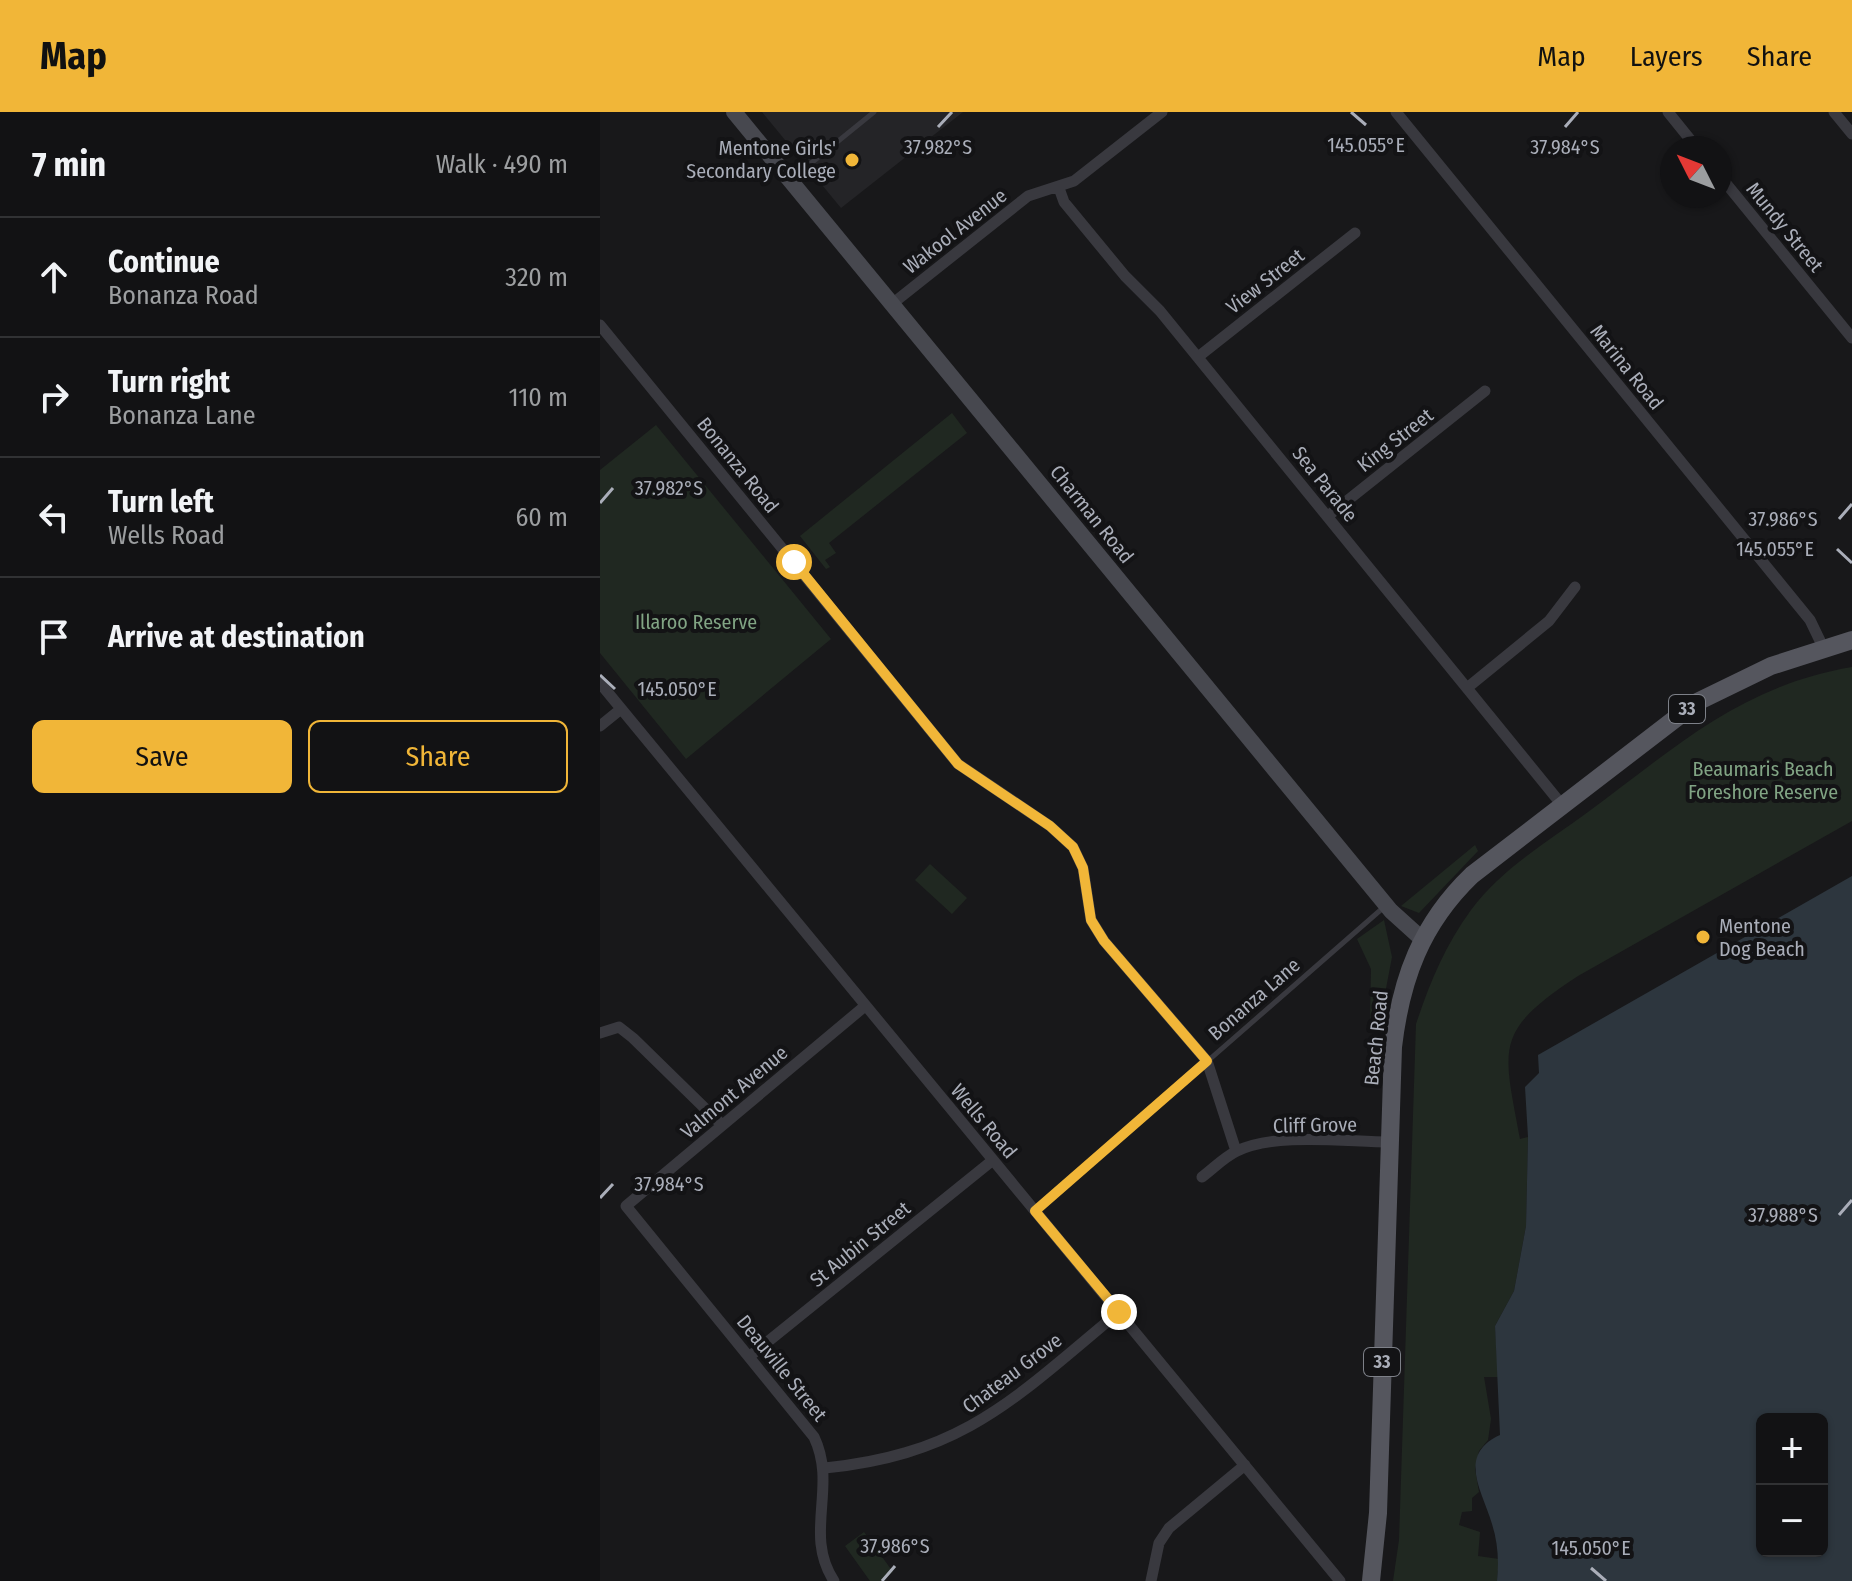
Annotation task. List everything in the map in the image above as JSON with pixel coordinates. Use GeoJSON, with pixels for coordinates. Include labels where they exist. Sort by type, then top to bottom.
{"type":"FeatureCollection","features":[{"type":"Feature","properties":{"kind":"main road","name":"Charman Road"},"geometry":{"type":"LineString","coordinates":[[734,112],[1386,905],[1422,939]]}},
{"type":"Feature","properties":{"kind":"main road","name":"Beach Road"},"geometry":{"type":"LineString","coordinates":[[1371,1581],[1378,1513],[1393,1047],[1399,1000],[1422,939],[1445,903],[1472,875],[1712,693],[1771,666],[1852,640]]}},
{"type":"Feature","properties":{"kind":"street","name":"Wakool Avenue"},"geometry":{"type":"LineString","coordinates":[[892,304],[1028,196],[1074,181],[1162,112]]}},
{"type":"Feature","properties":{"kind":"street","name":"Marina Road"},"geometry":{"type":"LineString","coordinates":[[1396,112],[1810,620],[1824,649]]}},
{"type":"Feature","properties":{"kind":"street"},"geometry":{"type":"LineString","coordinates":[[1668,112],[1687,136]]}},
{"type":"Feature","properties":{"kind":"street"},"geometry":{"type":"LineString","coordinates":[[1834,112],[1852,134]]}},
{"type":"Feature","properties":{"kind":"street","name":"Sea Parade"},"geometry":{"type":"LineString","coordinates":[[1059,188],[1064,202],[1198,357],[1562,805]]}},
{"type":"Feature","properties":{"kind":"street","name":"Mundy Street"},"geometry":{"type":"LineString","coordinates":[[1732,191],[1852,338]]}},
{"type":"Feature","properties":{"kind":"street","name":"View Street"},"geometry":{"type":"LineString","coordinates":[[1198,357],[1355,233]]}},
{"type":"Feature","properties":{"kind":"street","name":"Bonanza Road"},"geometry":{"type":"LineString","coordinates":[[600,325],[958,764],[1050,826],[1073,847],[1083,868],[1091,920],[1104,941],[1207,1061],[1236,1151]]}},
{"type":"Feature","properties":{"kind":"street","name":"King Street"},"geometry":{"type":"LineString","coordinates":[[1328,516],[1485,391]]}},
{"type":"Feature","properties":{"kind":"street"},"geometry":{"type":"LineString","coordinates":[[1467,688],[1549,621],[1575,587]]}},
{"type":"Feature","properties":{"kind":"street","name":"Wells Road"},"geometry":{"type":"LineString","coordinates":[[600,683],[1340,1581]]}},
{"type":"Feature","properties":{"kind":"street"},"geometry":{"type":"LineString","coordinates":[[600,726],[621,709]]}},
{"type":"Feature","properties":{"kind":"street","name":"Valmont Avenue"},"geometry":{"type":"LineString","coordinates":[[626,1206],[865,1006]]}},
{"type":"Feature","properties":{"kind":"street"},"geometry":{"type":"LineString","coordinates":[[600,1033],[619,1027],[722,1125]]}},
{"type":"Feature","properties":{"kind":"street","name":"Cliff Grove"},"geometry":{"type":"LineString","coordinates":[[1202,1177],[1236,1151],[1286,1141],[1390,1142]]}},
{"type":"Feature","properties":{"kind":"street","name":"St Aubin Street"},"geometry":{"type":"LineString","coordinates":[[750,1356],[993,1160]]}},
{"type":"Feature","properties":{"kind":"street","name":"Deauville Street"},"geometry":{"type":"LineString","coordinates":[[626,1206],[814,1437],[825,1468],[819,1535],[831,1580]]}},
{"type":"Feature","properties":{"kind":"street","name":"Chateau Grove"},"geometry":{"type":"LineString","coordinates":[[825,1468],[912,1453],[956,1435],[1018,1395],[1119,1312]]}},
{"type":"Feature","properties":{"kind":"street"},"geometry":{"type":"LineString","coordinates":[[1151,1581],[1159,1543],[1169,1528],[1245,1465]]}},
{"type":"Feature","properties":{"kind":"lane"},"geometry":{"type":"LineString","coordinates":[[790,180],[874,112]]}},
{"type":"Feature","properties":{"kind":"lane","name":"Bonanza Lane"},"geometry":{"type":"LineString","coordinates":[[1035,1211],[1386,905]]}},
{"type":"Feature","properties":{"kind":"shaded area","name":"Mentone Girls' Secondary College"},"geometry":{"type":"Polygon","coordinates":[[[762,112],[963,112],[841,208],[762,112]]]}},
{"type":"Feature","properties":{"kind":"shaded area"},"geometry":{"type":"Polygon","coordinates":[[[1852,876],[1852,1581],[1497,1581],[1496,1538],[1479,1487],[1476,1464],[1479,1453],[1487,1443],[1500,1435],[1495,1326],[1514,1291],[1526,1226],[1528,1137],[1525,1087],[1539,1073],[1538,1055],[1852,876]]]}},
{"type":"Feature","properties":{"kind":"green space"},"geometry":{"type":"Polygon","coordinates":[[[952,413],[967,433],[829,543],[836,553],[825,560],[830,567],[826,569],[800,536],[952,413]]]}},
{"type":"Feature","properties":{"kind":"green space","name":"Illaroo Reserve"},"geometry":{"type":"Polygon","coordinates":[[[656,425],[831,639],[686,759],[600,653],[600,470],[656,425]]]}},
{"type":"Feature","properties":{"kind":"green space","name":"Beaumaris Beach Foreshore Reserve"},"geometry":{"type":"Polygon","coordinates":[[[1852,667],[1852,821],[1578,976],[1550,995],[1518,1028],[1508,1061],[1520,1139],[1528,1137],[1526,1226],[1514,1291],[1495,1326],[1498,1377],[1484,1377],[1491,1419],[1488,1440],[1479,1451],[1475,1469],[1479,1492],[1472,1498],[1472,1511],[1462,1512],[1459,1525],[1480,1532],[1478,1556],[1499,1559],[1497,1581],[1393,1581],[1399,1540],[1416,1024],[1446,951],[1471,910],[1510,869],[1680,743],[1742,704],[1812,676],[1852,667]]]}},
{"type":"Feature","properties":{"kind":"green space"},"geometry":{"type":"Polygon","coordinates":[[[1475,845],[1478,851],[1419,913],[1401,906],[1475,845]]]}},
{"type":"Feature","properties":{"kind":"green space"},"geometry":{"type":"Polygon","coordinates":[[[930,864],[967,898],[952,914],[915,880],[930,864]]]}},
{"type":"Feature","properties":{"kind":"green space"},"geometry":{"type":"Polygon","coordinates":[[[1384,920],[1392,957],[1380,1020],[1370,1020],[1371,969],[1357,939],[1384,920]]]}},
{"type":"Feature","properties":{"kind":"green space"},"geometry":{"type":"Polygon","coordinates":[[[864,1532],[893,1572],[881,1581],[870,1581],[845,1546],[864,1532]]]}},
{"type":"Feature","properties":{"kind":"place","name":"Mentone Girls' Secondary College"},"geometry":{"type":"Point","coordinates":[852,160]}},
{"type":"Feature","properties":{"kind":"place","name":"Mentone Dog Beach"},"geometry":{"type":"Point","coordinates":[1703,937]}},
{"type":"Feature","properties":{"kind":"route"},"geometry":{"type":"LineString","coordinates":[[794,562],[958,764],[1050,826],[1073,847],[1083,868],[1091,920],[1104,941],[1207,1061],[1035,1211],[1119,1312]]}}]}
